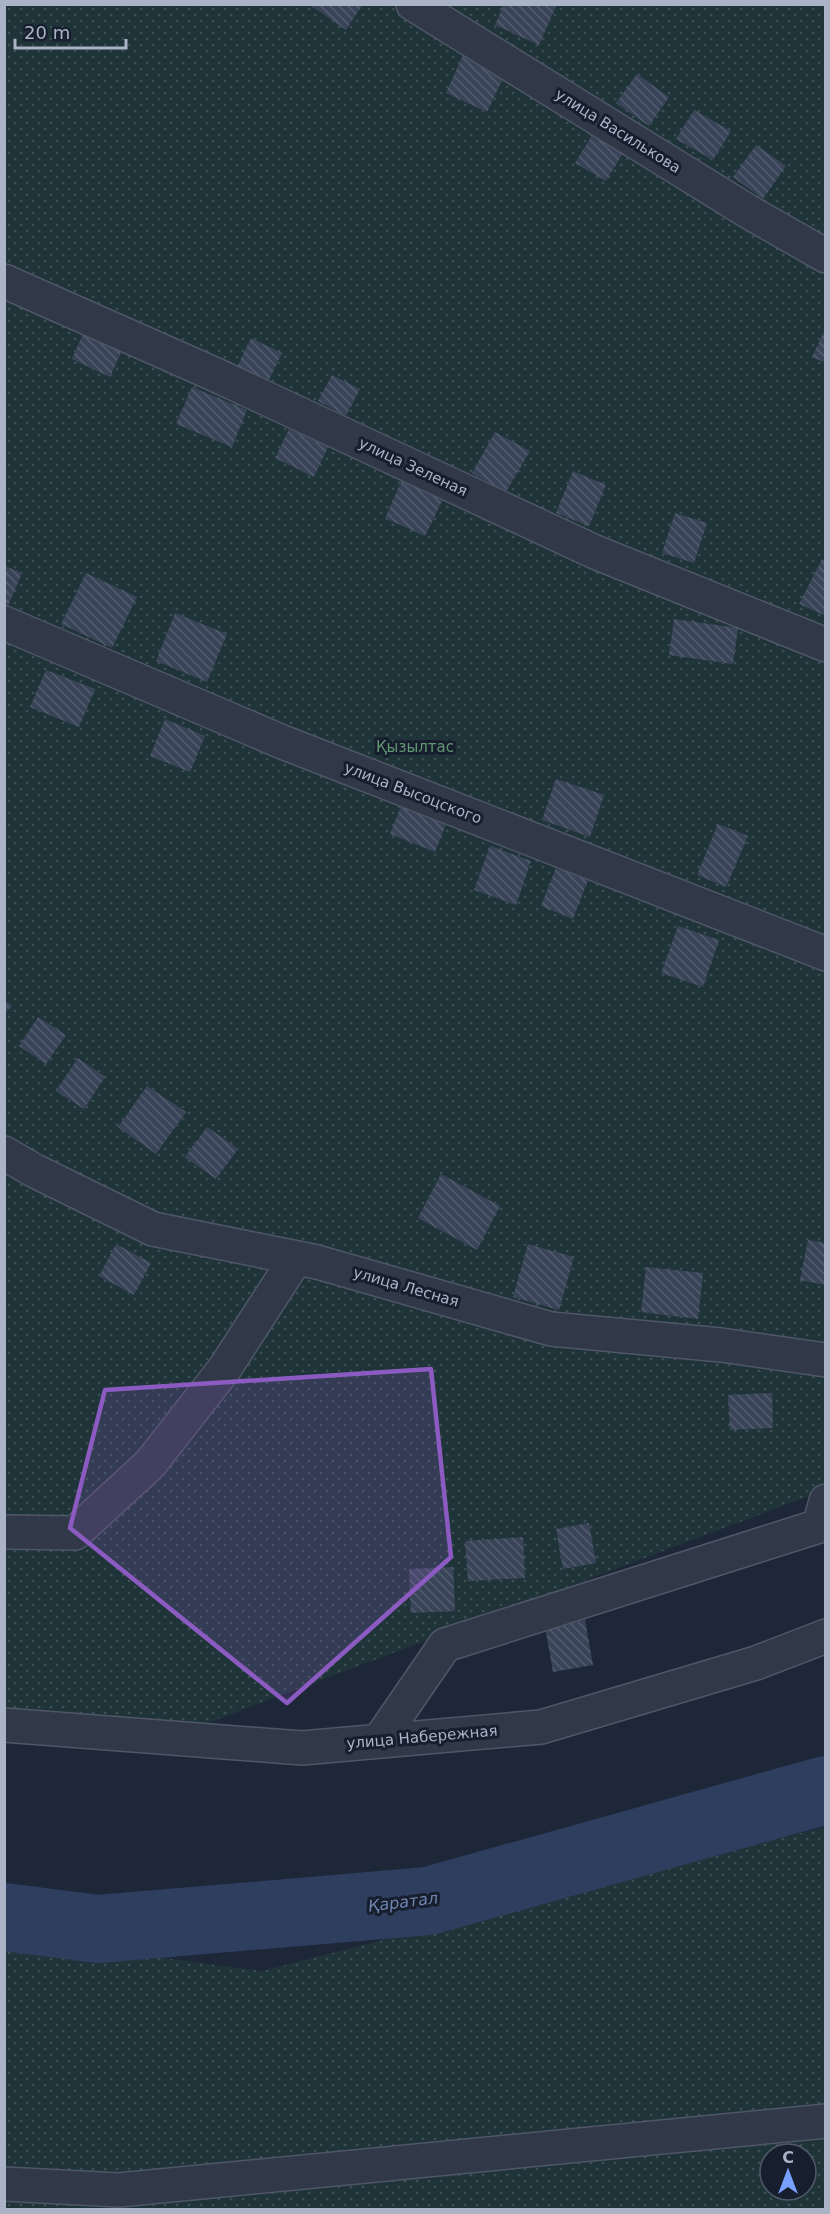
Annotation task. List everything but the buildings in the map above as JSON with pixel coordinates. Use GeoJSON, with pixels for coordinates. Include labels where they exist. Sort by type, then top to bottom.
{"type":"FeatureCollection","features":[{"type":"Feature","properties":{"kind":"street","name":"улица Василькова"},"geometry":{"type":"LineString","coordinates":[[413,4],[825,256]]}},
{"type":"Feature","properties":{"kind":"street","name":"улица Зеленая"},"geometry":{"type":"LineString","coordinates":[[4,282],[227,380],[595,552],[825,645]]}},
{"type":"Feature","properties":{"kind":"street","name":"улица Высоцского"},"geometry":{"type":"LineString","coordinates":[[4,623],[280,741],[825,954]]}},
{"type":"Feature","properties":{"kind":"street","name":"улица Лесная"},"geometry":{"type":"LineString","coordinates":[[4,1153],[35,1171],[153,1229],[296,1258],[551,1329],[721,1345],[825,1360]]}},
{"type":"Feature","properties":{"kind":"street"},"geometry":{"type":"LineString","coordinates":[[4,1532],[75,1533],[150,1464],[225,1368],[296,1258]]}},
{"type":"Feature","properties":{"kind":"street"},"geometry":{"type":"LineString","coordinates":[[379,1741],[445,1645],[819,1526],[825,1500]]}},
{"type":"Feature","properties":{"kind":"street","name":"улица Набережная"},"geometry":{"type":"LineString","coordinates":[[4,1725],[302,1748],[541,1727],[756,1663],[825,1636]]}},
{"type":"Feature","properties":{"kind":"street"},"geometry":{"type":"LineString","coordinates":[[4,2184],[119,2190],[825,2121]]}},
{"type":"Feature","properties":{"kind":"highlighted area"},"geometry":{"type":"Polygon","coordinates":[[[431,1369],[451,1557],[287,1703],[70,1528],[105,1390],[431,1369]]]}},
{"type":"Feature","properties":{"kind":"green space","name":"Қызылтас"},"geometry":{"type":"Polygon","coordinates":[[[4,5],[825,5],[825,1490],[136,1750],[5,1711],[4,5]]]}},
{"type":"Feature","properties":{"kind":"green space"},"geometry":{"type":"Polygon","coordinates":[[[825,1827],[825,2209],[5,2210],[5,1937],[262,1971],[825,1827]]]}},
{"type":"Feature","properties":{"kind":"waterway","name":"Қаратал"},"geometry":{"type":"LineString","coordinates":[[4,1917],[98,1929],[428,1901],[826,1790]]}}]}
